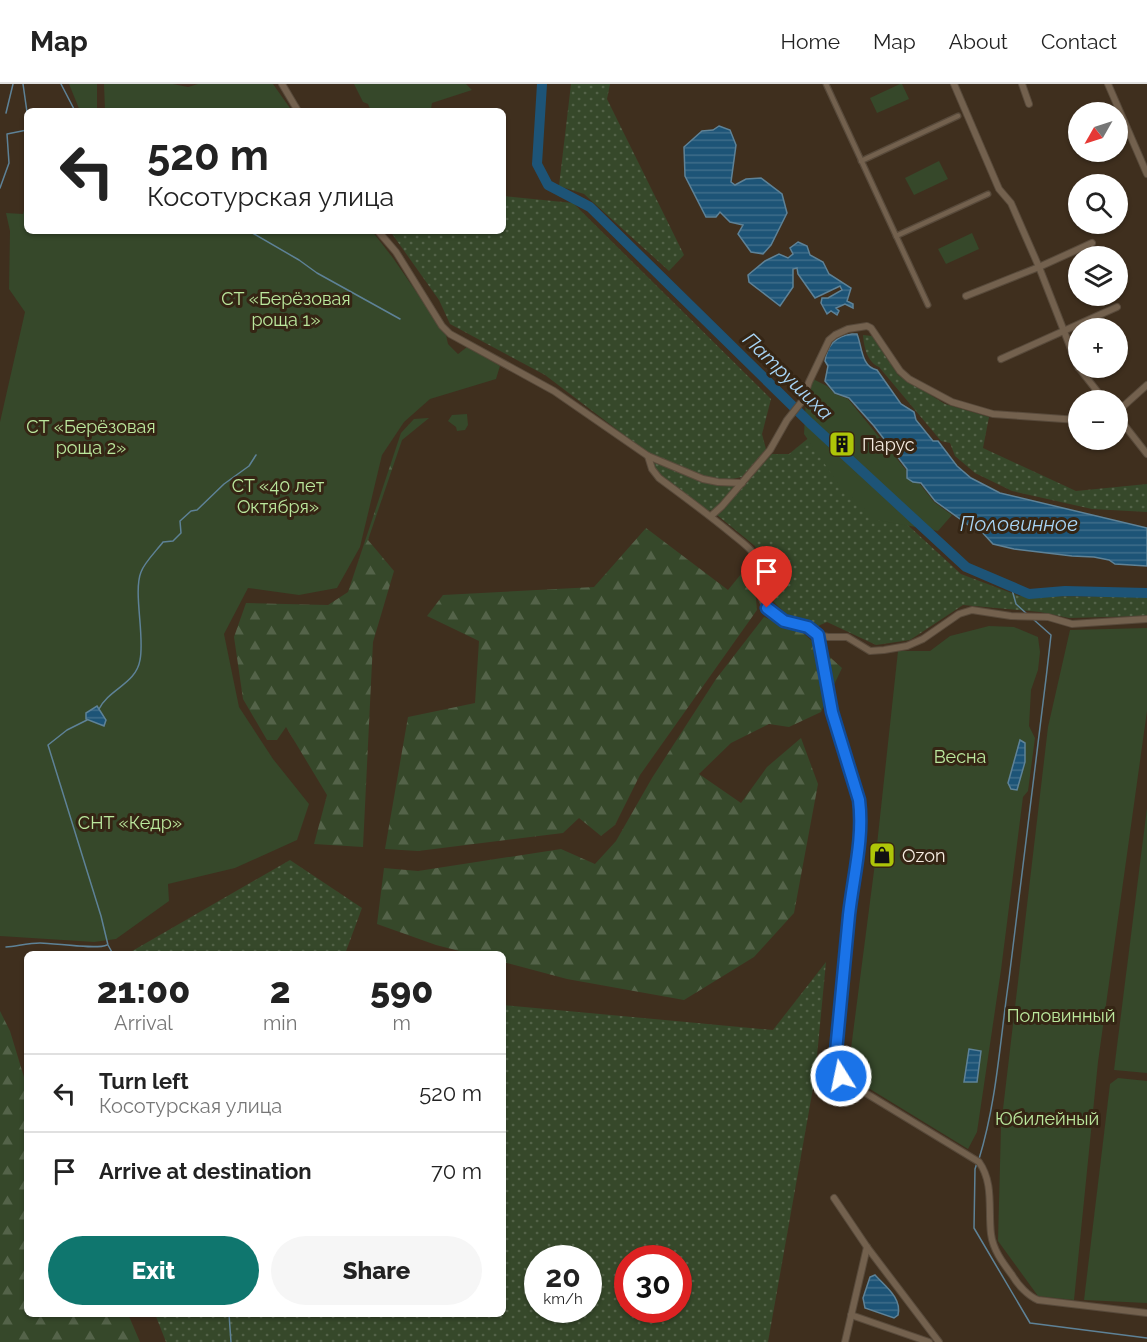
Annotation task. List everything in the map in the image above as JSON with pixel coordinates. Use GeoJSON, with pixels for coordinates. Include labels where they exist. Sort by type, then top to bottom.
{"type":"FeatureCollection","features":[{"type":"Feature","properties":{"kind":"street"},"geometry":{"type":"LineString","coordinates":[[282,84],[296,108]]}},
{"type":"Feature","properties":{"kind":"street"},"geometry":{"type":"LineString","coordinates":[[826,84],[928,305]]}},
{"type":"Feature","properties":{"kind":"street"},"geometry":{"type":"LineString","coordinates":[[954,84],[999,189],[1011,203],[1068,343]]}},
{"type":"Feature","properties":{"kind":"street"},"geometry":{"type":"LineString","coordinates":[[1022,84],[1029,104]]}},
{"type":"Feature","properties":{"kind":"street"},"geometry":{"type":"LineString","coordinates":[[1108,84],[1147,174]]}},
{"type":"Feature","properties":{"kind":"street"},"geometry":{"type":"LineString","coordinates":[[861,161],[958,116]]}},
{"type":"Feature","properties":{"kind":"street"},"geometry":{"type":"LineString","coordinates":[[896,236],[988,194]]}},
{"type":"Feature","properties":{"kind":"street"},"geometry":{"type":"LineString","coordinates":[[381,234],[396,252],[442,326],[450,334],[554,391],[648,456],[703,479],[742,483]]}},
{"type":"Feature","properties":{"kind":"street"},"geometry":{"type":"LineString","coordinates":[[966,296],[1092,243]]}},
{"type":"Feature","properties":{"kind":"street"},"geometry":{"type":"LineString","coordinates":[[1001,358],[1117,307]]}},
{"type":"Feature","properties":{"kind":"street"},"geometry":{"type":"LineString","coordinates":[[711,516],[770,450],[792,413],[801,404],[829,340],[848,329],[867,326],[871,328],[900,371],[909,379],[952,402],[993,414],[1068,419]]}},
{"type":"Feature","properties":{"kind":"street"},"geometry":{"type":"LineString","coordinates":[[1087,378],[1096,390]]}},
{"type":"Feature","properties":{"kind":"street"},"geometry":{"type":"LineString","coordinates":[[1128,402],[1147,385]]}},
{"type":"Feature","properties":{"kind":"street"},"geometry":{"type":"LineString","coordinates":[[1128,430],[1147,454]]}},
{"type":"Feature","properties":{"kind":"street"},"geometry":{"type":"LineString","coordinates":[[648,456],[652,469],[658,477],[711,516],[752,552],[759,565],[761,596],[767,608],[784,621],[808,627],[818,635],[847,637],[870,651],[907,646],[923,639],[958,614],[972,610],[1048,617],[1072,624],[1147,619]]}},
{"type":"Feature","properties":{"kind":"street"},"geometry":{"type":"LineString","coordinates":[[818,635],[832,712],[861,812],[835,1062],[841,1076],[870,1097],[979,1162],[988,1179],[991,1235],[994,1246],[1013,1278],[1031,1297],[1038,1300],[1147,1313]]}},
{"type":"Feature","properties":{"kind":"street"},"geometry":{"type":"LineString","coordinates":[[834,1198],[867,1247],[939,1342]]}},
{"type":"Feature","properties":{"kind":"street"},"geometry":{"type":"LineString","coordinates":[[844,1342],[867,1247]]}},
{"type":"Feature","properties":{"kind":"street"},"geometry":{"type":"LineString","coordinates":[[851,1315],[929,1342]]}},
{"type":"Feature","properties":{"kind":"green space"},"geometry":{"type":"Polygon","coordinates":[[[69,84],[97,84],[97,108],[79,108],[69,84]]]}},
{"type":"Feature","properties":{"kind":"green space"},"geometry":{"type":"Polygon","coordinates":[[[104,84],[173,84],[188,87],[198,84],[273,84],[290,108],[105,108],[104,84]]]}},
{"type":"Feature","properties":{"kind":"green space"},"geometry":{"type":"Polygon","coordinates":[[[354,84],[466,84],[472,90],[432,103],[431,108],[370,108],[368,104],[363,102],[354,84]]]}},
{"type":"Feature","properties":{"kind":"green space"},"geometry":{"type":"Polygon","coordinates":[[[571,84],[610,84],[607,99],[684,255],[669,271],[584,194],[559,186],[571,84]]]}},
{"type":"Feature","properties":{"kind":"green space"},"geometry":{"type":"Polygon","coordinates":[[[900,84],[909,99],[877,113],[870,98],[900,84]]]}},
{"type":"Feature","properties":{"kind":"green space"},"geometry":{"type":"Polygon","coordinates":[[[939,161],[948,179],[914,195],[905,178],[939,161]]]}},
{"type":"Feature","properties":{"kind":"green space"},"geometry":{"type":"Polygon","coordinates":[[[506,196],[573,203],[771,399],[762,434],[766,449],[742,477],[727,480],[708,478],[653,457],[545,375],[450,324],[439,300],[392,234],[506,234],[506,196]]]}},
{"type":"Feature","properties":{"kind":"green space"},"geometry":{"type":"Polygon","coordinates":[[[24,210],[24,234],[374,234],[446,335],[448,344],[458,354],[467,347],[500,366],[496,379],[430,399],[404,422],[382,455],[360,547],[337,588],[299,595],[248,588],[224,634],[239,707],[273,759],[309,804],[297,840],[235,868],[168,884],[169,901],[116,939],[94,942],[0,936],[0,422],[25,312],[9,289],[10,231],[6,213],[23,214],[24,210]]]}},
{"type":"Feature","properties":{"kind":"green space"},"geometry":{"type":"Polygon","coordinates":[[[972,233],[979,249],[946,264],[938,249],[972,233]]]}},
{"type":"Feature","properties":{"kind":"green space"},"geometry":{"type":"Polygon","coordinates":[[[863,335],[872,336],[898,375],[945,404],[989,417],[983,448],[1076,491],[1147,484],[1147,512],[1092,509],[1012,491],[975,473],[955,456],[950,443],[941,441],[879,367],[872,362],[865,349],[863,335]]]}},
{"type":"Feature","properties":{"kind":"green space"},"geometry":{"type":"Polygon","coordinates":[[[813,379],[827,386],[835,394],[848,399],[906,470],[906,478],[920,484],[934,502],[952,515],[938,531],[877,520],[840,486],[804,434],[806,397],[813,379]]]}},
{"type":"Feature","properties":{"kind":"green space"},"geometry":{"type":"Polygon","coordinates":[[[467,414],[468,425],[465,430],[457,431],[456,427],[448,421],[452,415],[467,414]]]}},
{"type":"Feature","properties":{"kind":"green space"},"geometry":{"type":"Polygon","coordinates":[[[429,418],[402,440],[368,540],[394,571],[373,642],[363,847],[314,844],[327,795],[286,727],[277,740],[267,740],[243,699],[234,637],[246,603],[328,605],[348,592],[401,433],[414,419],[429,418]]]}},
{"type":"Feature","properties":{"kind":"green space"},"geometry":{"type":"Polygon","coordinates":[[[811,436],[961,574],[1019,596],[1147,597],[1147,616],[1069,618],[1040,612],[963,605],[910,640],[876,645],[827,622],[818,626],[786,614],[768,596],[762,562],[755,546],[717,515],[772,454],[789,454],[811,436]]]}},
{"type":"Feature","properties":{"kind":"green space"},"geometry":{"type":"Polygon","coordinates":[[[657,462],[704,481],[735,484],[719,505],[706,511],[658,475],[652,463],[657,462]]]}},
{"type":"Feature","properties":{"kind":"green space"},"geometry":{"type":"Polygon","coordinates":[[[646,528],[728,590],[746,568],[754,578],[757,610],[640,775],[615,825],[601,836],[579,818],[563,833],[418,851],[385,849],[408,717],[475,703],[479,641],[427,616],[443,595],[594,587],[646,528]]]}},
{"type":"Feature","properties":{"kind":"green space"},"geometry":{"type":"Polygon","coordinates":[[[764,617],[803,633],[842,668],[821,712],[789,727],[769,724],[731,743],[699,774],[741,803],[767,767],[801,738],[818,784],[794,913],[754,957],[684,1000],[567,979],[506,963],[506,951],[459,951],[377,924],[384,868],[418,871],[561,849],[595,864],[616,841],[652,778],[716,679],[764,617]]]}},
{"type":"Feature","properties":{"kind":"green space","name":"Весна"},"geometry":{"type":"Polygon","coordinates":[[[989,626],[1014,627],[1038,637],[1040,652],[1038,670],[1031,690],[1029,726],[1035,738],[1028,791],[1023,797],[977,1132],[968,1149],[852,1078],[849,1064],[875,863],[898,651],[930,651],[950,636],[989,626]]]}},
{"type":"Feature","properties":{"kind":"green space"},"geometry":{"type":"Polygon","coordinates":[[[1147,628],[1147,711],[1098,1062],[1074,1300],[1038,1296],[998,1241],[1001,1126],[1048,727],[1070,630],[1147,628]]]}},
{"type":"Feature","properties":{"kind":"green space"},"geometry":{"type":"Polygon","coordinates":[[[1147,808],[1147,1073],[1114,1070],[1147,808]]]}},
{"type":"Feature","properties":{"kind":"green space"},"geometry":{"type":"Polygon","coordinates":[[[290,860],[362,908],[346,951],[132,951],[290,860]]]}},
{"type":"Feature","properties":{"kind":"green space"},"geometry":{"type":"Polygon","coordinates":[[[826,962],[815,1077],[768,1342],[166,1342],[156,1317],[506,1317],[506,1005],[773,1030],[826,962]]]}},
{"type":"Feature","properties":{"kind":"green space"},"geometry":{"type":"Polygon","coordinates":[[[0,1011],[10,1031],[24,1077],[24,1317],[129,1317],[140,1342],[0,1342],[0,1011]]]}},
{"type":"Feature","properties":{"kind":"green space"},"geometry":{"type":"Polygon","coordinates":[[[1118,1078],[1147,1081],[1147,1303],[1084,1300],[1110,1084],[1118,1078]]]}},
{"type":"Feature","properties":{"kind":"water"},"geometry":{"type":"Polygon","coordinates":[[[719,126],[730,130],[736,145],[731,182],[735,185],[746,179],[761,178],[782,194],[787,213],[771,245],[763,254],[751,252],[738,234],[743,225],[730,222],[720,212],[716,217],[706,217],[685,176],[684,147],[702,131],[713,130],[719,126]]]}},
{"type":"Feature","properties":{"kind":"water"},"geometry":{"type":"Polygon","coordinates":[[[798,242],[807,246],[810,255],[823,262],[829,274],[851,288],[847,301],[853,304],[853,308],[845,304],[836,308],[839,311],[837,315],[831,311],[827,314],[821,303],[822,298],[828,298],[842,290],[840,286],[815,298],[798,274],[797,268],[793,269],[793,287],[780,306],[749,282],[748,275],[765,261],[779,254],[788,258],[793,254],[790,248],[798,242]]]}},
{"type":"Feature","properties":{"kind":"water","name":"Половинное"},"geometry":{"type":"Polygon","coordinates":[[[857,334],[868,365],[877,370],[901,404],[914,412],[916,420],[933,441],[938,441],[957,466],[971,478],[1000,493],[1147,528],[1147,566],[1115,564],[1109,560],[1094,557],[1014,549],[993,544],[981,531],[973,531],[971,527],[935,501],[921,483],[907,478],[907,469],[874,426],[849,398],[835,393],[825,381],[828,366],[825,361],[830,346],[837,339],[857,334]]]}},
{"type":"Feature","properties":{"kind":"water"},"geometry":{"type":"Polygon","coordinates":[[[97,706],[106,720],[104,726],[86,719],[86,713],[97,706]]]}},
{"type":"Feature","properties":{"kind":"water"},"geometry":{"type":"Polygon","coordinates":[[[1020,740],[1025,743],[1025,762],[1017,790],[1011,789],[1008,783],[1020,740]]]}},
{"type":"Feature","properties":{"kind":"water"},"geometry":{"type":"Polygon","coordinates":[[[969,1049],[981,1051],[977,1082],[964,1082],[969,1049]]]}},
{"type":"Feature","properties":{"kind":"water"},"geometry":{"type":"Polygon","coordinates":[[[875,1275],[898,1303],[898,1315],[894,1318],[865,1308],[863,1298],[870,1277],[875,1275]]]}},
{"type":"Feature","properties":{"kind":"waterway"},"geometry":{"type":"LineString","coordinates":[[6,113],[13,84]]}},
{"type":"Feature","properties":{"kind":"waterway"},"geometry":{"type":"LineString","coordinates":[[23,84],[26,108]]}},
{"type":"Feature","properties":{"kind":"waterway"},"geometry":{"type":"LineString","coordinates":[[61,84],[73,108]]}},
{"type":"Feature","properties":{"kind":"waterway","name":"Патрушиха"},"geometry":{"type":"LineString","coordinates":[[542,84],[537,164],[548,185],[590,207],[810,423],[966,567],[1029,594],[1065,591],[1147,593]]}},
{"type":"Feature","properties":{"kind":"waterway"},"geometry":{"type":"LineString","coordinates":[[0,188],[9,163],[7,134],[24,131]]}},
{"type":"Feature","properties":{"kind":"waterway"},"geometry":{"type":"LineString","coordinates":[[254,234],[317,273],[400,319]]}},
{"type":"Feature","properties":{"kind":"waterway"},"geometry":{"type":"LineString","coordinates":[[99,709],[103,702],[128,681],[138,668],[141,650],[138,591],[141,572],[145,565],[163,542],[173,541],[181,533],[180,521],[191,511],[197,510],[224,484],[249,466],[256,455]]}},
{"type":"Feature","properties":{"kind":"waterway"},"geometry":{"type":"LineString","coordinates":[[1011,586],[1016,604],[1027,614]]}},
{"type":"Feature","properties":{"kind":"waterway"},"geometry":{"type":"LineString","coordinates":[[979,1159],[990,1115],[997,1070],[1051,635],[1033,619]]}},
{"type":"Feature","properties":{"kind":"waterway"},"geometry":{"type":"LineString","coordinates":[[87,720],[67,730],[48,745],[111,951]]}},
{"type":"Feature","properties":{"kind":"waterway"},"geometry":{"type":"LineString","coordinates":[[6,947],[32,943],[85,947],[107,945]]}},
{"type":"Feature","properties":{"kind":"waterway"},"geometry":{"type":"LineString","coordinates":[[977,1163],[974,1228],[1030,1323],[1147,1338]]}},
{"type":"Feature","properties":{"kind":"waterway"},"geometry":{"type":"LineString","coordinates":[[229,1317],[231,1342]]}},
{"type":"Feature","properties":{"kind":"place","name":"Парус"},"geometry":{"type":"Point","coordinates":[842,444]}},
{"type":"Feature","properties":{"kind":"place","name":"Ozon"},"geometry":{"type":"Point","coordinates":[882,855]}},
{"type":"Feature","properties":{"kind":"route"},"geometry":{"type":"LineString","coordinates":[[767,608],[784,621],[808,627],[818,635],[832,712],[861,812],[835,1062],[841,1076]]}},
{"type":"Feature","properties":{"kind":"park label","name":"СТ «Берёзовая роща 1»"},"geometry":{"type":"Point","coordinates":[286,308]}},
{"type":"Feature","properties":{"kind":"park label","name":"СТ «Берёзовая роща 2»"},"geometry":{"type":"Point","coordinates":[91,436]}},
{"type":"Feature","properties":{"kind":"park label","name":"СТ «40 лет Октября»"},"geometry":{"type":"Point","coordinates":[278,495]}},
{"type":"Feature","properties":{"kind":"park label","name":"СНТ «Кедр»"},"geometry":{"type":"Point","coordinates":[130,822]}},
{"type":"Feature","properties":{"kind":"park label","name":"Половинный"},"geometry":{"type":"Point","coordinates":[1061,1015]}},
{"type":"Feature","properties":{"kind":"park label","name":"Юбилейный"},"geometry":{"type":"Point","coordinates":[1047,1118]}}]}
